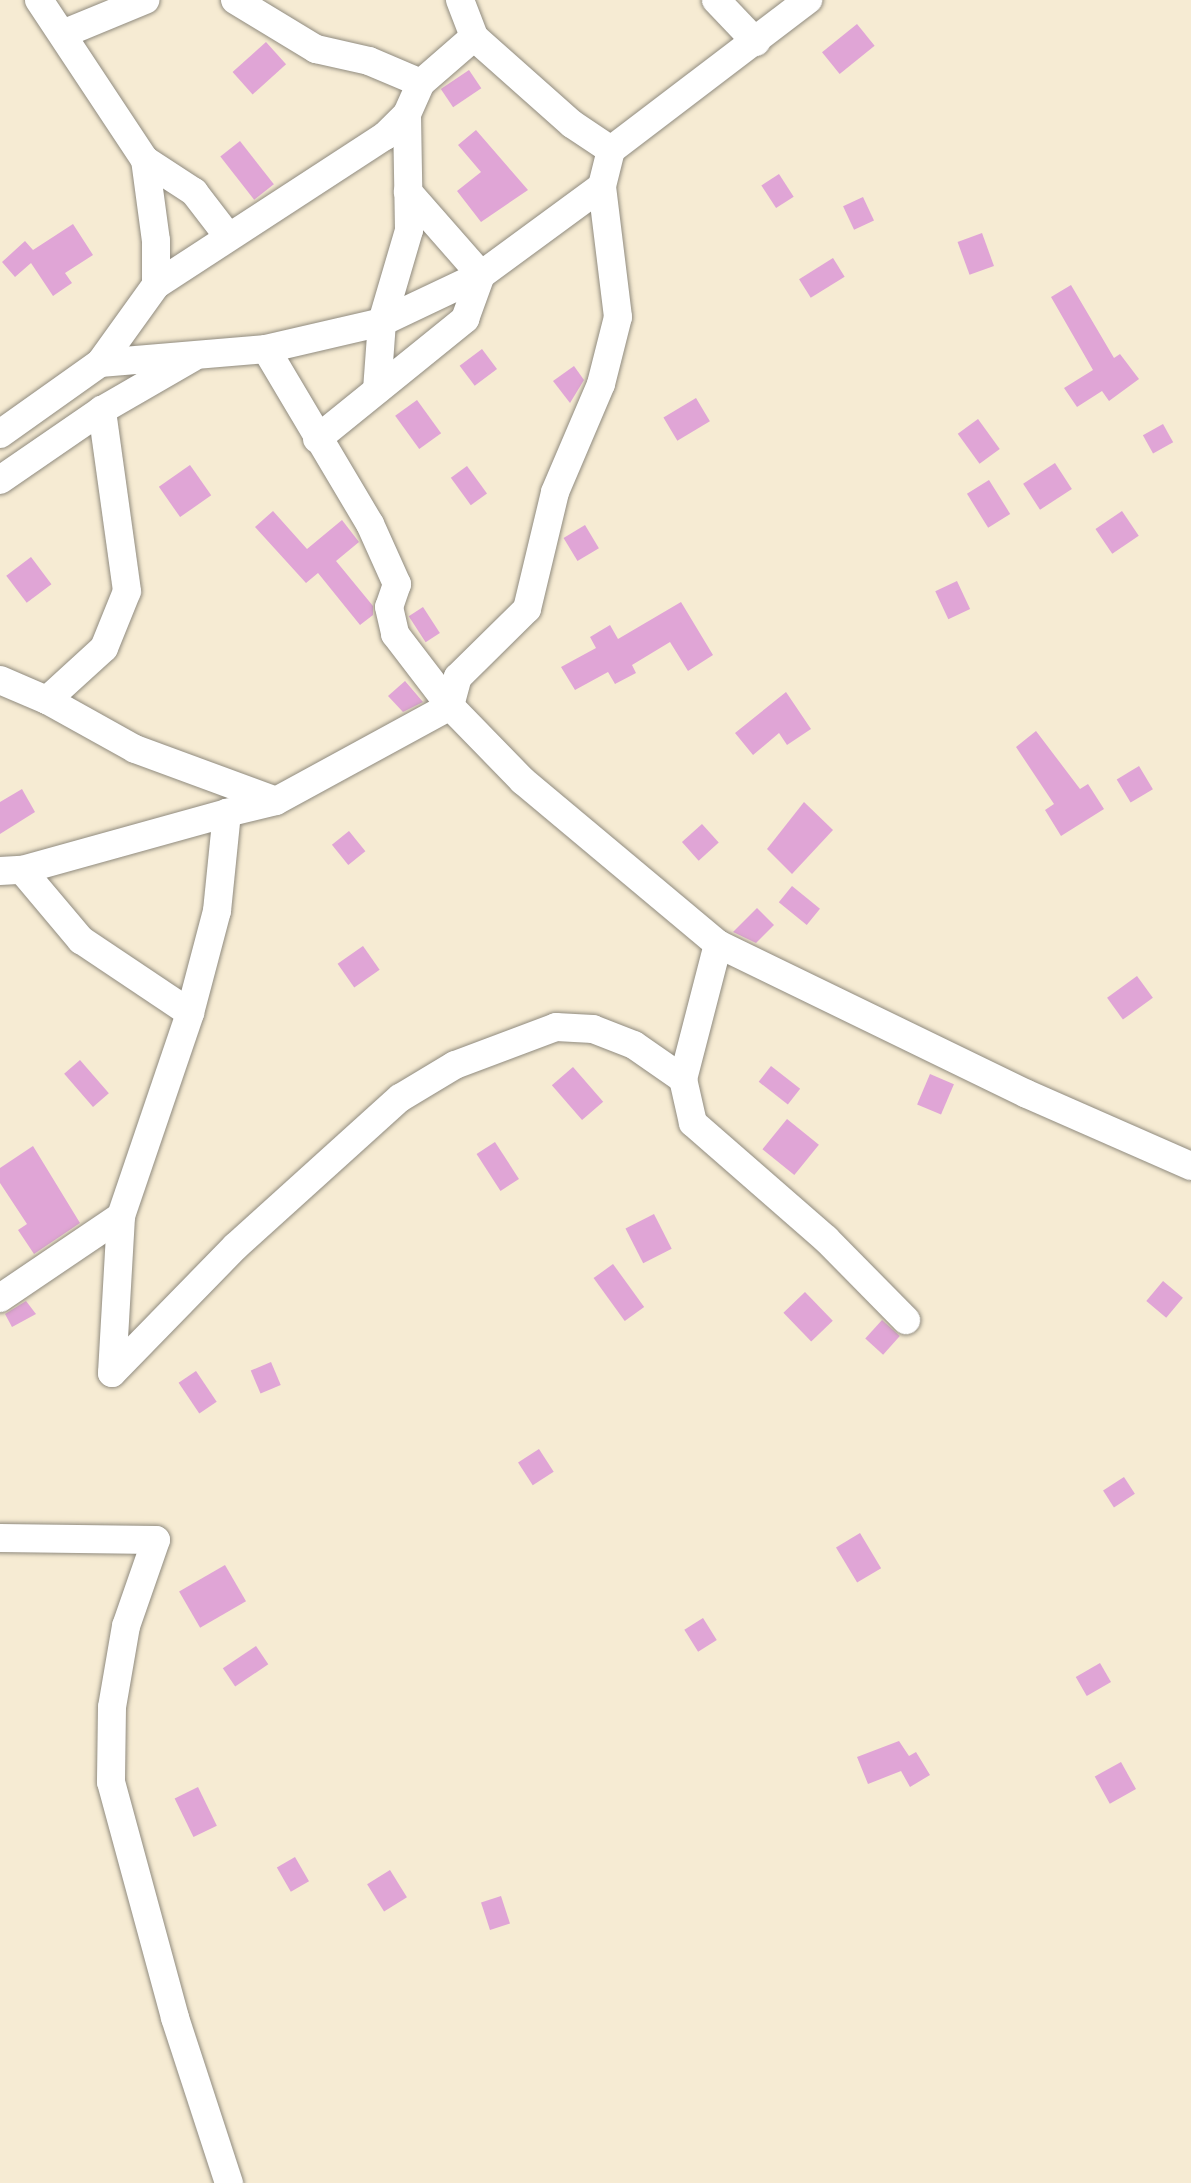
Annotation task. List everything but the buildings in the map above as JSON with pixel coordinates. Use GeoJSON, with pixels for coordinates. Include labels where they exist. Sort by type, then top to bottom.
{"type":"FeatureCollection","features":[{"type":"Feature","properties":{"kind":"street"},"geometry":{"type":"LineString","coordinates":[[39,0],[65,33],[145,160],[156,241],[156,285]]}},
{"type":"Feature","properties":{"kind":"street"},"geometry":{"type":"LineString","coordinates":[[65,33],[145,0]]}},
{"type":"Feature","properties":{"kind":"street"},"geometry":{"type":"LineString","coordinates":[[235,0],[316,49],[369,61],[421,83]]}},
{"type":"Feature","properties":{"kind":"street"},"geometry":{"type":"LineString","coordinates":[[460,0],[474,37],[572,124],[611,150]]}},
{"type":"Feature","properties":{"kind":"street"},"geometry":{"type":"LineString","coordinates":[[716,0],[756,42]]}},
{"type":"Feature","properties":{"kind":"street"},"geometry":{"type":"LineString","coordinates":[[11,871],[276,801],[450,706],[458,677],[527,609],[555,492],[601,384],[618,317],[602,186],[611,150],[808,0]]}},
{"type":"Feature","properties":{"kind":"street"},"geometry":{"type":"LineString","coordinates":[[0,434],[100,363],[156,285],[227,235],[385,136],[407,114],[421,83],[474,37]]}},
{"type":"Feature","properties":{"kind":"street"},"geometry":{"type":"LineString","coordinates":[[377,390],[382,322],[409,230],[407,114]]}},
{"type":"Feature","properties":{"kind":"street"},"geometry":{"type":"LineString","coordinates":[[145,160],[194,192],[227,235]]}},
{"type":"Feature","properties":{"kind":"street"},"geometry":{"type":"LineString","coordinates":[[100,363],[266,349],[382,322],[481,275],[602,186]]}},
{"type":"Feature","properties":{"kind":"street"},"geometry":{"type":"LineString","coordinates":[[408,192],[481,275]]}},
{"type":"Feature","properties":{"kind":"street"},"geometry":{"type":"LineString","coordinates":[[317,439],[465,319],[481,275]]}},
{"type":"Feature","properties":{"kind":"street"},"geometry":{"type":"LineString","coordinates":[[266,349],[370,524],[397,584],[389,607],[395,634],[450,706],[523,781],[718,944],[1027,1094],[1191,1166]]}},
{"type":"Feature","properties":{"kind":"street"},"geometry":{"type":"LineString","coordinates":[[0,480],[102,410],[199,353]]}},
{"type":"Feature","properties":{"kind":"street"},"geometry":{"type":"LineString","coordinates":[[47,700],[104,648],[127,591],[102,410]]}},
{"type":"Feature","properties":{"kind":"street"},"geometry":{"type":"LineString","coordinates":[[0,680],[47,700],[135,749],[276,801]]}},
{"type":"Feature","properties":{"kind":"street"},"geometry":{"type":"LineString","coordinates":[[227,813],[217,911],[190,1013],[121,1216],[112,1373],[307,1181],[400,1098],[455,1065],[556,1027],[581,1029],[634,1045],[683,1079]]}},
{"type":"Feature","properties":{"kind":"street"},"geometry":{"type":"LineString","coordinates":[[11,871],[81,940],[190,1013]]}},
{"type":"Feature","properties":{"kind":"street"},"geometry":{"type":"LineString","coordinates":[[718,944],[683,1079],[693,1123],[826,1239],[906,1320]]}},
{"type":"Feature","properties":{"kind":"street"},"geometry":{"type":"LineString","coordinates":[[0,1298],[121,1216]]}},
{"type":"Feature","properties":{"kind":"street"},"geometry":{"type":"LineString","coordinates":[[0,1538],[156,1540],[126,1626],[112,1707],[111,1782],[175,2018],[229,2183]]}}]}
